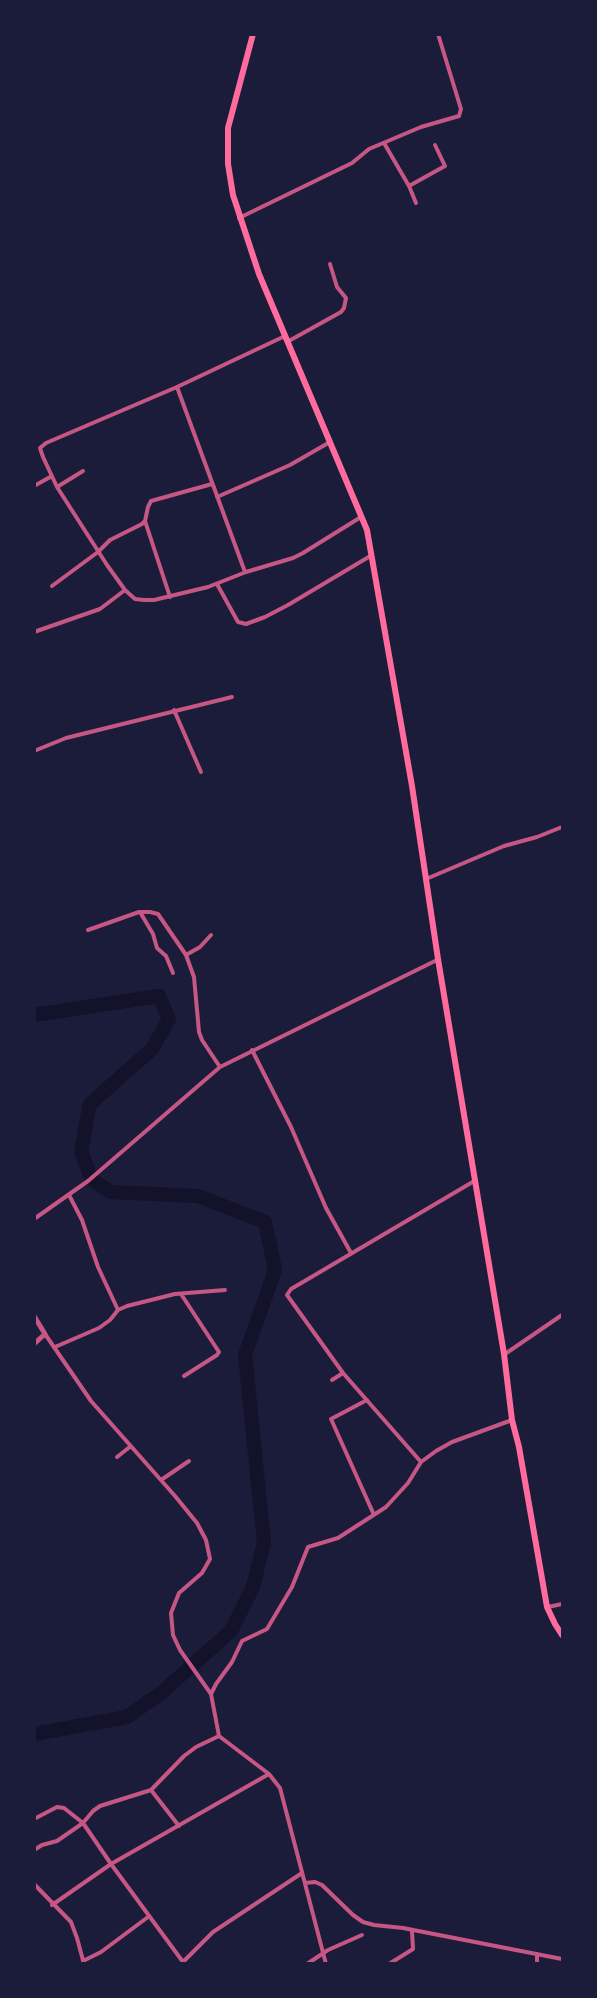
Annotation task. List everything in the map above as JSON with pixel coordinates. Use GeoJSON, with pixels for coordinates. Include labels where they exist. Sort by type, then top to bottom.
{"type":"FeatureCollection","features":[{"type":"Feature","properties":{"kind":"main road"},"geometry":{"type":"LineString","coordinates":[[253,34],[227,136],[228,164],[239,218],[259,274],[367,530],[476,1180],[504,1354],[512,1420],[519,1447],[547,1607],[562,1635]]}},
{"type":"Feature","properties":{"kind":"street"},"geometry":{"type":"LineString","coordinates":[[239,218],[352,163],[363,153],[384,143],[460,114],[461,109],[438,34]]}},
{"type":"Feature","properties":{"kind":"street"},"geometry":{"type":"LineString","coordinates":[[384,143],[409,186],[416,203]]}},
{"type":"Feature","properties":{"kind":"street"},"geometry":{"type":"LineString","coordinates":[[409,186],[445,166],[435,145]]}},
{"type":"Feature","properties":{"kind":"street"},"geometry":{"type":"LineString","coordinates":[[330,264],[337,288],[346,298],[341,312],[286,339],[102,418],[40,448],[57,487],[98,552],[125,590],[135,599],[171,597],[217,584],[303,553],[361,517]]}},
{"type":"Feature","properties":{"kind":"street"},"geometry":{"type":"LineString","coordinates":[[177,387],[246,572]]}},
{"type":"Feature","properties":{"kind":"street"},"geometry":{"type":"LineString","coordinates":[[217,497],[290,465],[330,442]]}},
{"type":"Feature","properties":{"kind":"street"},"geometry":{"type":"LineString","coordinates":[[57,487],[84,471]]}},
{"type":"Feature","properties":{"kind":"street"},"geometry":{"type":"LineString","coordinates":[[34,486],[52,476]]}},
{"type":"Feature","properties":{"kind":"street"},"geometry":{"type":"LineString","coordinates":[[171,597],[146,520],[148,507],[151,501],[212,484]]}},
{"type":"Feature","properties":{"kind":"street"},"geometry":{"type":"LineString","coordinates":[[52,586],[98,552],[110,540],[146,520]]}},
{"type":"Feature","properties":{"kind":"street"},"geometry":{"type":"LineString","coordinates":[[217,584],[238,622],[246,624],[288,605],[372,554]]}},
{"type":"Feature","properties":{"kind":"street"},"geometry":{"type":"LineString","coordinates":[[34,632],[100,609],[125,590]]}},
{"type":"Feature","properties":{"kind":"street"},"geometry":{"type":"LineString","coordinates":[[34,752],[66,738],[232,697]]}},
{"type":"Feature","properties":{"kind":"street"},"geometry":{"type":"LineString","coordinates":[[174,710],[201,772]]}},
{"type":"Feature","properties":{"kind":"street"},"geometry":{"type":"LineString","coordinates":[[426,879],[504,846],[562,827]]}},
{"type":"Feature","properties":{"kind":"street"},"geometry":{"type":"LineString","coordinates":[[88,930],[139,912],[158,915],[186,955],[194,977],[199,1032],[220,1067]]}},
{"type":"Feature","properties":{"kind":"street"},"geometry":{"type":"LineString","coordinates":[[139,912],[153,934],[157,948],[166,956],[174,973]]}},
{"type":"Feature","properties":{"kind":"street"},"geometry":{"type":"LineString","coordinates":[[186,955],[200,947],[211,935]]}},
{"type":"Feature","properties":{"kind":"street"},"geometry":{"type":"LineString","coordinates":[[34,1218],[87,1181],[220,1067],[438,959]]}},
{"type":"Feature","properties":{"kind":"street"},"geometry":{"type":"LineString","coordinates":[[252,1050],[291,1127],[326,1208],[351,1253]]}},
{"type":"Feature","properties":{"kind":"street"},"geometry":{"type":"LineString","coordinates":[[421,1462],[343,1373],[287,1295],[291,1289],[476,1180]]}},
{"type":"Feature","properties":{"kind":"street"},"geometry":{"type":"LineString","coordinates":[[69,1195],[82,1220],[98,1267],[118,1310]]}},
{"type":"Feature","properties":{"kind":"street"},"geometry":{"type":"LineString","coordinates":[[55,1347],[99,1328],[118,1310],[181,1294],[225,1290]]}},
{"type":"Feature","properties":{"kind":"street"},"geometry":{"type":"LineString","coordinates":[[181,1294],[219,1352],[184,1376]]}},
{"type":"Feature","properties":{"kind":"street"},"geometry":{"type":"LineString","coordinates":[[504,1354],[562,1315]]}},
{"type":"Feature","properties":{"kind":"street"},"geometry":{"type":"LineString","coordinates":[[34,1316],[79,1385],[197,1523],[206,1540],[210,1553],[208,1565],[179,1593],[171,1613],[173,1635],[180,1650],[205,1689],[211,1694]]}},
{"type":"Feature","properties":{"kind":"street"},"geometry":{"type":"LineString","coordinates":[[34,1344],[45,1334]]}},
{"type":"Feature","properties":{"kind":"street"},"geometry":{"type":"LineString","coordinates":[[332,1380],[343,1373]]}},
{"type":"Feature","properties":{"kind":"street"},"geometry":{"type":"LineString","coordinates":[[367,1400],[331,1419],[374,1515]]}},
{"type":"Feature","properties":{"kind":"street"},"geometry":{"type":"LineString","coordinates":[[326,1964],[283,1794],[270,1774],[219,1736],[211,1694],[232,1662],[242,1641],[267,1629],[292,1587],[308,1547],[338,1538],[374,1515],[398,1495],[421,1462],[452,1442],[512,1420]]}},
{"type":"Feature","properties":{"kind":"street"},"geometry":{"type":"LineString","coordinates":[[117,1457],[131,1446]]}},
{"type":"Feature","properties":{"kind":"street"},"geometry":{"type":"LineString","coordinates":[[161,1480],[189,1461]]}},
{"type":"Feature","properties":{"kind":"street"},"geometry":{"type":"LineString","coordinates":[[547,1607],[562,1604]]}},
{"type":"Feature","properties":{"kind":"street"},"geometry":{"type":"LineString","coordinates":[[34,1850],[57,1840],[83,1823],[100,1806],[151,1790],[183,1756],[219,1736]]}},
{"type":"Feature","properties":{"kind":"street"},"geometry":{"type":"LineString","coordinates":[[52,1905],[111,1864],[270,1774]]}},
{"type":"Feature","properties":{"kind":"street"},"geometry":{"type":"LineString","coordinates":[[151,1790],[179,1826]]}},
{"type":"Feature","properties":{"kind":"street"},"geometry":{"type":"LineString","coordinates":[[34,1820],[62,1806],[83,1823],[182,1963],[213,1932],[302,1873]]}},
{"type":"Feature","properties":{"kind":"street"},"geometry":{"type":"LineString","coordinates":[[305,1883],[315,1882],[322,1885],[339,1904],[363,1922],[562,1959]]}},
{"type":"Feature","properties":{"kind":"street"},"geometry":{"type":"LineString","coordinates":[[34,1884],[71,1922],[83,1962],[101,1952],[148,1917]]}},
{"type":"Feature","properties":{"kind":"street"},"geometry":{"type":"LineString","coordinates":[[389,1964],[413,1949],[412,1931]]}},
{"type":"Feature","properties":{"kind":"street"},"geometry":{"type":"LineString","coordinates":[[307,1964],[322,1953],[362,1935]]}},
{"type":"Feature","properties":{"kind":"street"},"geometry":{"type":"LineString","coordinates":[[537,1954],[537,1964]]}},
{"type":"Feature","properties":{"kind":"waterway"},"geometry":{"type":"LineString","coordinates":[[34,1015],[159,996],[169,1019],[152,1049],[90,1104],[81,1151],[92,1180],[111,1192],[198,1196],[265,1222],[275,1270],[245,1355],[264,1542],[253,1587],[231,1631],[161,1693],[127,1717],[34,1734]]}}]}
